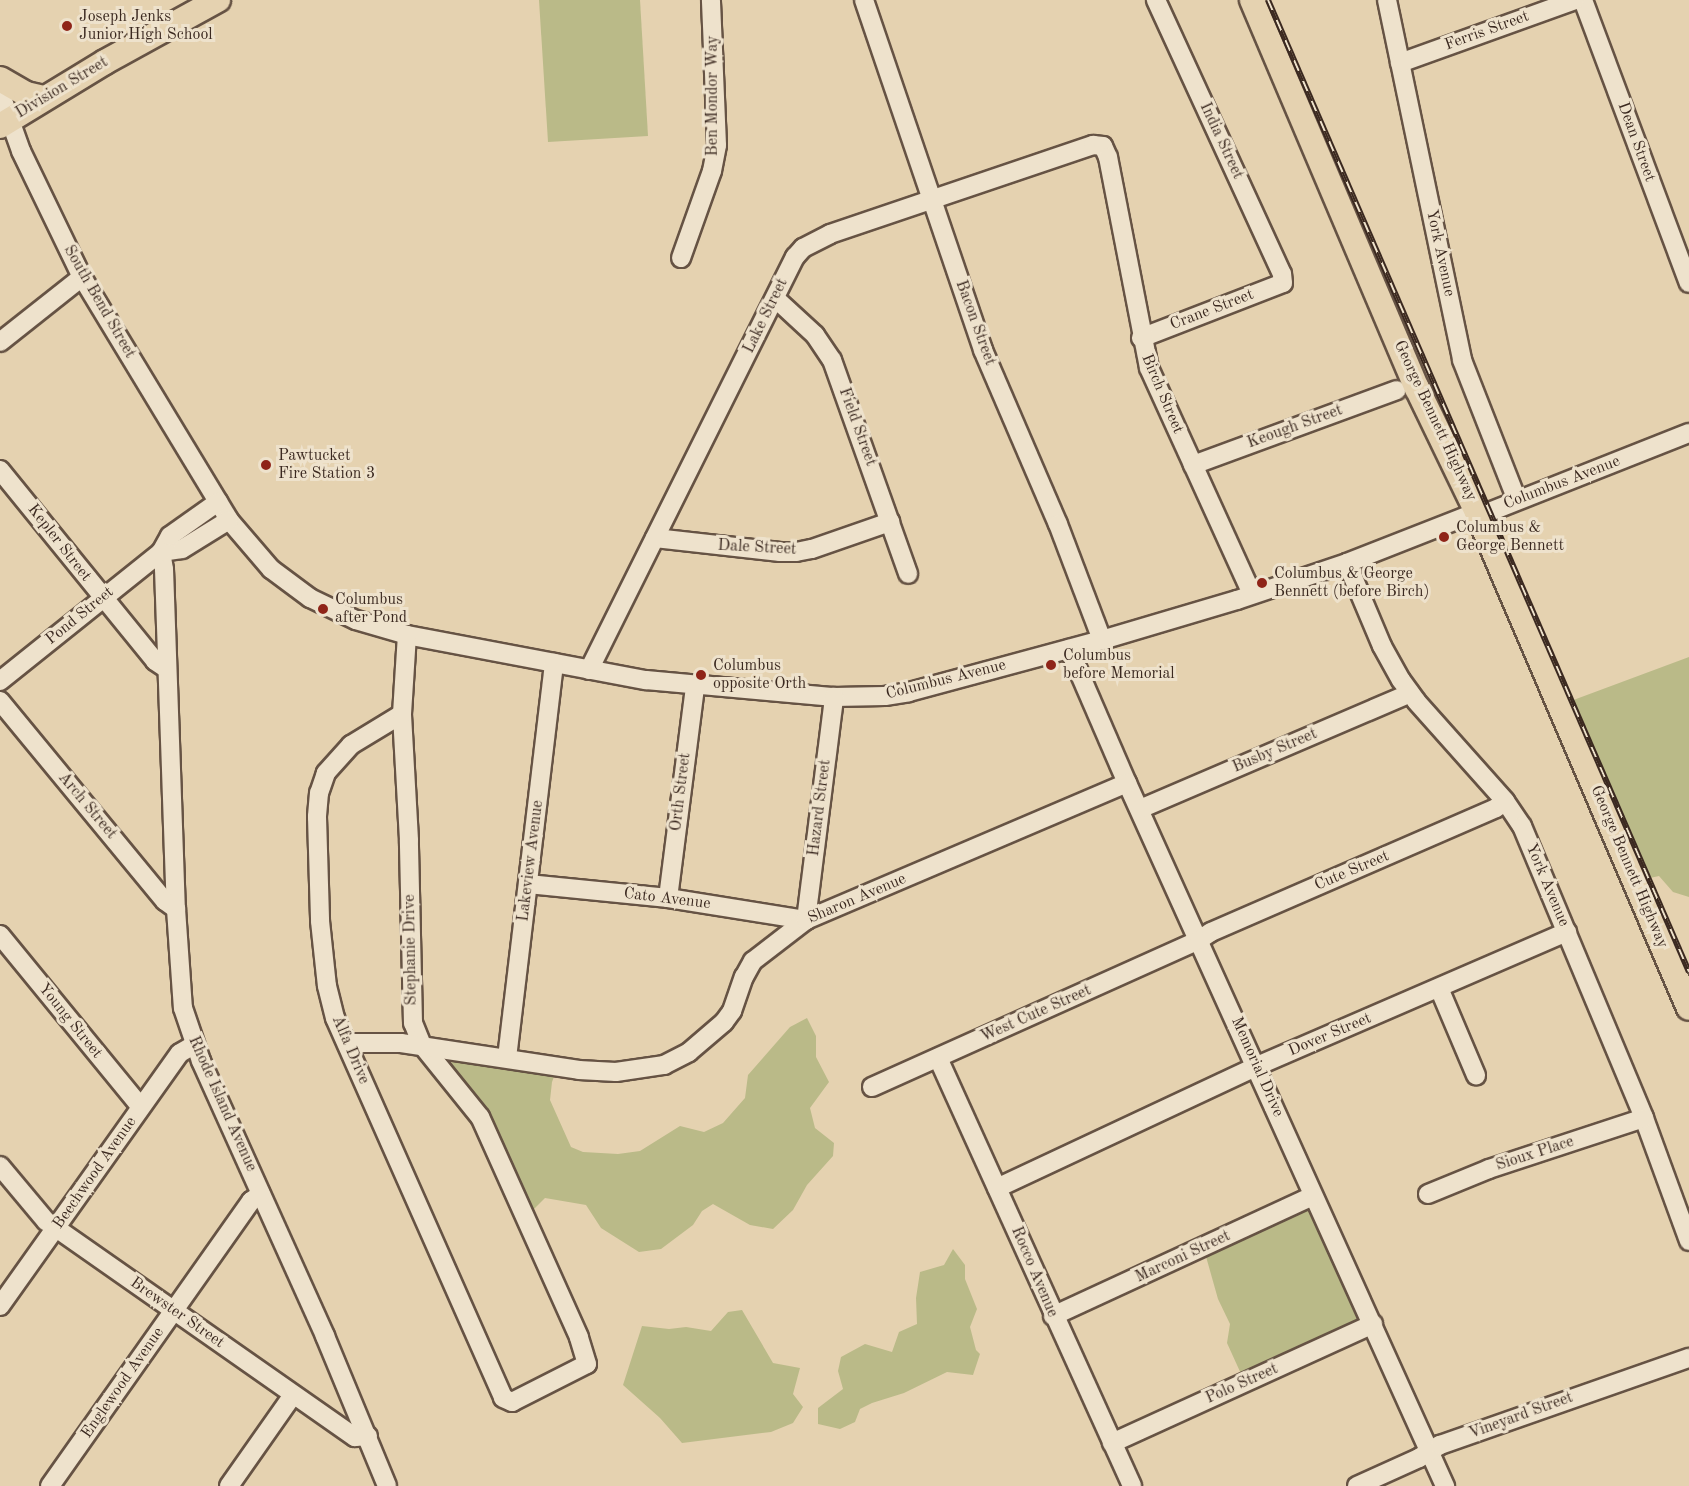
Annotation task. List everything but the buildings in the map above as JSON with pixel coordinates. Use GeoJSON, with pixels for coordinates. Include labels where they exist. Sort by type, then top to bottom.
{"type":"FeatureCollection","features":[{"type":"Feature","properties":{"kind":"main road","name":"Division Street"},"geometry":{"type":"LineString","coordinates":[[4,123],[44,98],[219,0]]}},
{"type":"Feature","properties":{"kind":"main road","name":"George Bennett Highway"},"geometry":{"type":"LineString","coordinates":[[1252,0],[1417,388],[1477,513],[1689,1008]]}},
{"type":"Feature","properties":{"kind":"main road"},"geometry":{"type":"LineString","coordinates":[[0,79],[26,94],[44,98]]}},
{"type":"Feature","properties":{"kind":"street","name":"Ben Mondor Way"},"geometry":{"type":"LineString","coordinates":[[681,258],[712,171],[717,145],[711,0]]}},
{"type":"Feature","properties":{"kind":"street","name":"Bacon Street"},"geometry":{"type":"LineString","coordinates":[[864,0],[983,350],[1058,524],[1102,640]]}},
{"type":"Feature","properties":{"kind":"street","name":"India Street"},"geometry":{"type":"LineString","coordinates":[[1156,0],[1282,274],[1283,283]]}},
{"type":"Feature","properties":{"kind":"street","name":"York Avenue"},"geometry":{"type":"LineString","coordinates":[[1387,0],[1462,360],[1517,500]]}},
{"type":"Feature","properties":{"kind":"street","name":"Ferris Street"},"geometry":{"type":"LineString","coordinates":[[1400,63],[1575,0]]}},
{"type":"Feature","properties":{"kind":"street","name":"Dean Street"},"geometry":{"type":"LineString","coordinates":[[1583,0],[1689,283]]}},
{"type":"Feature","properties":{"kind":"street","name":"South Bend Street"},"geometry":{"type":"LineString","coordinates":[[0,92],[4,123],[82,277],[218,502]]}},
{"type":"Feature","properties":{"kind":"street","name":"Lake Street"},"geometry":{"type":"LineString","coordinates":[[589,670],[795,257],[814,240],[1093,145],[1103,146]]}},
{"type":"Feature","properties":{"kind":"street","name":"Birch Street"},"geometry":{"type":"LineString","coordinates":[[1103,146],[1108,157],[1141,338],[1149,368],[1251,594]]}},
{"type":"Feature","properties":{"kind":"street"},"geometry":{"type":"LineString","coordinates":[[0,342],[82,277]]}},
{"type":"Feature","properties":{"kind":"street","name":"Crane Street"},"geometry":{"type":"LineString","coordinates":[[1141,338],[1283,283]]}},
{"type":"Feature","properties":{"kind":"street","name":"Field Street"},"geometry":{"type":"LineString","coordinates":[[776,299],[815,335],[832,360],[908,574]]}},
{"type":"Feature","properties":{"kind":"street","name":"Keough Street"},"geometry":{"type":"LineString","coordinates":[[1193,465],[1397,390]]}},
{"type":"Feature","properties":{"kind":"street","name":"Columbus Avenue"},"geometry":{"type":"LineString","coordinates":[[218,502],[229,520],[271,569],[310,598],[364,623],[407,635],[589,670],[695,686],[859,698],[909,692],[1102,640],[1251,594],[1347,563],[1477,513],[1489,512],[1689,433]]}},
{"type":"Feature","properties":{"kind":"street","name":"Kepler Street"},"geometry":{"type":"LineString","coordinates":[[0,470],[102,598],[155,661],[167,669]]}},
{"type":"Feature","properties":{"kind":"street","name":"Pond Street"},"geometry":{"type":"LineString","coordinates":[[0,681],[161,552],[170,537],[218,502]]}},
{"type":"Feature","properties":{"kind":"street","name":"Pond Street"},"geometry":{"type":"LineString","coordinates":[[161,552],[182,549],[229,520]]}},
{"type":"Feature","properties":{"kind":"street","name":"Dale Street"},"geometry":{"type":"LineString","coordinates":[[655,538],[796,552],[812,549],[890,522]]}},
{"type":"Feature","properties":{"kind":"street","name":"Rhode Island Avenue"},"geometry":{"type":"LineString","coordinates":[[161,552],[164,569],[176,909],[183,1008],[195,1045],[368,1436],[387,1486]]}},
{"type":"Feature","properties":{"kind":"street","name":"York Avenue"},"geometry":{"type":"LineString","coordinates":[[1347,563],[1382,646],[1410,693],[1505,801],[1522,826],[1644,1118],[1689,1241]]}},
{"type":"Feature","properties":{"kind":"street","name":"Stephanie Drive"},"geometry":{"type":"LineString","coordinates":[[407,635],[402,714],[409,840],[413,1023],[422,1045],[480,1117],[579,1337],[586,1364]]}},
{"type":"Feature","properties":{"kind":"street","name":"Memorial Drive"},"geometry":{"type":"LineString","coordinates":[[1070,648],[1127,783],[1257,1066],[1313,1196],[1445,1486]]}},
{"type":"Feature","properties":{"kind":"street","name":"Lakeview Avenue"},"geometry":{"type":"LineString","coordinates":[[507,1058],[554,663]]}},
{"type":"Feature","properties":{"kind":"street","name":"Orth Street"},"geometry":{"type":"LineString","coordinates":[[668,898],[695,686]]}},
{"type":"Feature","properties":{"kind":"street","name":"Busby Street"},"geometry":{"type":"LineString","coordinates":[[1140,809],[1410,693]]}},
{"type":"Feature","properties":{"kind":"street","name":"Hazard Street"},"geometry":{"type":"LineString","coordinates":[[806,920],[834,697]]}},
{"type":"Feature","properties":{"kind":"street","name":"Arch Street"},"geometry":{"type":"LineString","coordinates":[[0,701],[165,900],[176,909]]}},
{"type":"Feature","properties":{"kind":"street","name":"Alfa Drive"},"geometry":{"type":"LineString","coordinates":[[402,714],[351,745],[326,773],[319,793],[317,817],[320,921],[327,986],[335,1018],[503,1398],[512,1401],[586,1364]]}},
{"type":"Feature","properties":{"kind":"street","name":"Sharon Avenue"},"geometry":{"type":"LineString","coordinates":[[348,1043],[422,1045],[579,1070],[607,1072],[664,1065],[689,1052],[724,1022],[732,1011],[744,977],[753,961],[806,920],[1127,783]]}},
{"type":"Feature","properties":{"kind":"street","name":"Cute Street"},"geometry":{"type":"LineString","coordinates":[[1199,940],[1211,932],[1496,808],[1505,801]]}},
{"type":"Feature","properties":{"kind":"street","name":"Cato Avenue"},"geometry":{"type":"LineString","coordinates":[[528,884],[668,898],[806,920]]}},
{"type":"Feature","properties":{"kind":"street","name":"Dover Street"},"geometry":{"type":"LineString","coordinates":[[997,1188],[1257,1066],[1567,932]]}},
{"type":"Feature","properties":{"kind":"street","name":"Young Street"},"geometry":{"type":"LineString","coordinates":[[0,935],[141,1107]]}},
{"type":"Feature","properties":{"kind":"street","name":"West Cute Street"},"geometry":{"type":"LineString","coordinates":[[872,1087],[1199,940]]}},
{"type":"Feature","properties":{"kind":"street"},"geometry":{"type":"LineString","coordinates":[[1439,987],[1476,1075]]}},
{"type":"Feature","properties":{"kind":"street","name":"Beechwood Avenue"},"geometry":{"type":"LineString","coordinates":[[0,1306],[180,1053],[195,1045]]}},
{"type":"Feature","properties":{"kind":"street","name":"Rocco Avenue"},"geometry":{"type":"LineString","coordinates":[[938,1058],[1132,1486]]}},
{"type":"Feature","properties":{"kind":"street","name":"Sioux Place"},"geometry":{"type":"LineString","coordinates":[[1428,1194],[1489,1169],[1644,1118]]}},
{"type":"Feature","properties":{"kind":"street","name":"Brewster Street"},"geometry":{"type":"LineString","coordinates":[[0,1166],[46,1221],[355,1437],[368,1436]]}},
{"type":"Feature","properties":{"kind":"street","name":"Englewood Avenue"},"geometry":{"type":"LineString","coordinates":[[50,1486],[251,1202],[261,1194]]}},
{"type":"Feature","properties":{"kind":"street","name":"Marconi Street"},"geometry":{"type":"LineString","coordinates":[[1053,1316],[1313,1196]]}},
{"type":"Feature","properties":{"kind":"street","name":"Polo Street"},"geometry":{"type":"LineString","coordinates":[[1112,1443],[1372,1324]]}},
{"type":"Feature","properties":{"kind":"street","name":"Vineyard Street"},"geometry":{"type":"LineString","coordinates":[[1357,1486],[1450,1441],[1689,1358]]}},
{"type":"Feature","properties":{"kind":"street"},"geometry":{"type":"LineString","coordinates":[[229,1486],[293,1395]]}},
{"type":"Feature","properties":{"kind":"green space"},"geometry":{"type":"Polygon","coordinates":[[[539,0],[640,0],[648,136],[548,142],[539,0]]]}},
{"type":"Feature","properties":{"kind":"green space"},"geometry":{"type":"Polygon","coordinates":[[[1689,657],[1689,897],[1673,892],[1659,876],[1636,881],[1560,705],[1689,657]]]}},
{"type":"Feature","properties":{"kind":"green space"},"geometry":{"type":"Polygon","coordinates":[[[807,1018],[816,1036],[816,1057],[829,1082],[810,1108],[815,1128],[834,1143],[833,1156],[807,1185],[793,1210],[773,1229],[750,1225],[713,1204],[702,1211],[693,1225],[661,1249],[639,1252],[601,1228],[586,1205],[545,1198],[529,1214],[447,1068],[459,1053],[558,1066],[552,1082],[550,1100],[571,1147],[583,1152],[618,1154],[640,1151],[680,1126],[704,1132],[723,1123],[745,1098],[748,1075],[790,1027],[807,1018]]]}},
{"type":"Feature","properties":{"kind":"green space"},"geometry":{"type":"Polygon","coordinates":[[[1318,1201],[1375,1334],[1247,1387],[1227,1343],[1230,1324],[1218,1299],[1205,1253],[1318,1201]]]}},
{"type":"Feature","properties":{"kind":"green space"},"geometry":{"type":"Polygon","coordinates":[[[953,1249],[965,1265],[965,1279],[977,1309],[970,1327],[976,1350],[980,1354],[973,1375],[947,1372],[904,1393],[860,1409],[855,1422],[840,1429],[818,1424],[818,1408],[843,1389],[838,1371],[841,1357],[865,1344],[892,1352],[899,1332],[917,1324],[916,1298],[920,1272],[944,1265],[953,1249]]]}},
{"type":"Feature","properties":{"kind":"green space"},"geometry":{"type":"Polygon","coordinates":[[[742,1310],[773,1363],[800,1368],[793,1394],[803,1407],[793,1423],[771,1432],[682,1443],[660,1418],[623,1385],[642,1326],[669,1329],[686,1327],[711,1331],[728,1312],[742,1310]]]}},
{"type":"Feature","properties":{"kind":"railway"},"geometry":{"type":"LineString","coordinates":[[1268,0],[1689,972]]}},
{"type":"Feature","properties":{"kind":"place","name":"Joseph Jenks Junior High School"},"geometry":{"type":"Point","coordinates":[67,26]}},
{"type":"Feature","properties":{"kind":"place","name":"Pawtucket Fire Station 3"},"geometry":{"type":"Point","coordinates":[266,465]}},
{"type":"Feature","properties":{"kind":"place","name":"Columbus & George Bennett"},"geometry":{"type":"Point","coordinates":[1444,537]}},
{"type":"Feature","properties":{"kind":"place","name":"Columbus & George Bennett (before Birch)"},"geometry":{"type":"Point","coordinates":[1262,583]}},
{"type":"Feature","properties":{"kind":"place","name":"Columbus after Pond"},"geometry":{"type":"Point","coordinates":[323,609]}},
{"type":"Feature","properties":{"kind":"place","name":"Columbus before Memorial"},"geometry":{"type":"Point","coordinates":[1051,665]}},
{"type":"Feature","properties":{"kind":"place","name":"Columbus opposite Orth"},"geometry":{"type":"Point","coordinates":[701,675]}}]}
